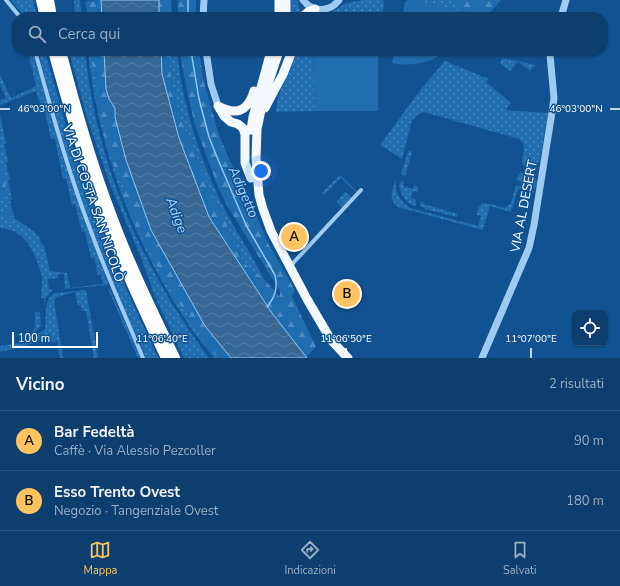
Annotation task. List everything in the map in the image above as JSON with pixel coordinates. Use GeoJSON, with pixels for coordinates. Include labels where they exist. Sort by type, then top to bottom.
{"type":"FeatureCollection","features":[{"type":"Feature","properties":{"kind":"highway"},"geometry":{"type":"LineString","coordinates":[[41,0],[43,12]]}},
{"type":"Feature","properties":{"kind":"highway"},"geometry":{"type":"LineString","coordinates":[[49,0],[51,12]]}},
{"type":"Feature","properties":{"kind":"highway"},"geometry":{"type":"LineString","coordinates":[[279,0],[279,12]]}},
{"type":"Feature","properties":{"kind":"highway"},"geometry":{"type":"LineString","coordinates":[[286,0],[286,12]]}},
{"type":"Feature","properties":{"kind":"highway"},"geometry":{"type":"LineString","coordinates":[[308,12],[315,9]]}},
{"type":"Feature","properties":{"kind":"highway"},"geometry":{"type":"LineString","coordinates":[[54,56],[72,124],[104,215],[139,301],[166,358]]}},
{"type":"Feature","properties":{"kind":"highway"},"geometry":{"type":"LineString","coordinates":[[62,56],[80,121],[110,211],[146,296],[175,358]]}},
{"type":"Feature","properties":{"kind":"highway"},"geometry":{"type":"LineString","coordinates":[[218,106],[229,111],[245,108],[251,101],[262,67],[269,56]]}},
{"type":"Feature","properties":{"kind":"highway"},"geometry":{"type":"LineString","coordinates":[[251,178],[250,141],[252,117],[270,56]]}},
{"type":"Feature","properties":{"kind":"highway"},"geometry":{"type":"LineString","coordinates":[[277,56],[264,96],[256,140],[259,195],[271,231],[329,341],[348,358]]}},
{"type":"Feature","properties":{"kind":"highway"},"geometry":{"type":"LineString","coordinates":[[259,118],[284,74],[290,56]]}},
{"type":"Feature","properties":{"kind":"highway"},"geometry":{"type":"LineString","coordinates":[[218,106],[224,116],[231,122],[238,124],[243,128],[245,134],[245,163],[251,178],[258,210],[266,232],[300,295],[329,341],[342,358]]}},
{"type":"Feature","properties":{"kind":"street"},"geometry":{"type":"LineString","coordinates":[[6,0],[16,12]]}},
{"type":"Feature","properties":{"kind":"street"},"geometry":{"type":"LineString","coordinates":[[203,12],[204,0]]}},
{"type":"Feature","properties":{"kind":"street"},"geometry":{"type":"LineString","coordinates":[[303,0],[308,6],[322,10],[329,8],[339,1]]}},
{"type":"Feature","properties":{"kind":"street"},"geometry":{"type":"LineString","coordinates":[[562,12],[566,0]]}},
{"type":"Feature","properties":{"kind":"street","name":"VIA DI COSTA SAN NICOLÒ"},"geometry":{"type":"LineString","coordinates":[[35,56],[73,182],[112,286],[143,358]]}},
{"type":"Feature","properties":{"kind":"street"},"geometry":{"type":"LineString","coordinates":[[207,56],[211,84],[218,106]]}},
{"type":"Feature","properties":{"kind":"street","name":"VIA AL DESERT"},"geometry":{"type":"LineString","coordinates":[[482,358],[524,261],[531,239],[554,98],[550,56]]}},
{"type":"Feature","properties":{"kind":"street"},"geometry":{"type":"LineString","coordinates":[[290,268],[361,190]]}},
{"type":"Feature","properties":{"kind":"green space"},"geometry":{"type":"Polygon","coordinates":[[[11,0],[33,0],[36,12],[21,12],[11,0]]]}},
{"type":"Feature","properties":{"kind":"green space"},"geometry":{"type":"Polygon","coordinates":[[[74,0],[80,0],[81,12],[75,12],[74,0]]]}},
{"type":"Feature","properties":{"kind":"green space"},"geometry":{"type":"Polygon","coordinates":[[[101,0],[102,12],[87,12],[85,4],[86,1],[101,0]]]}},
{"type":"Feature","properties":{"kind":"green space"},"geometry":{"type":"Polygon","coordinates":[[[159,0],[171,0],[172,12],[159,12],[159,0]]]}},
{"type":"Feature","properties":{"kind":"green space"},"geometry":{"type":"Polygon","coordinates":[[[178,0],[196,0],[196,12],[178,12],[178,0]]]}},
{"type":"Feature","properties":{"kind":"green space"},"geometry":{"type":"Polygon","coordinates":[[[291,0],[297,0],[301,12],[290,12],[291,0]]]}},
{"type":"Feature","properties":{"kind":"green space"},"geometry":{"type":"Polygon","coordinates":[[[364,0],[383,0],[383,12],[331,12],[347,3],[364,0]]]}},
{"type":"Feature","properties":{"kind":"green space"},"geometry":{"type":"Polygon","coordinates":[[[408,0],[413,0],[466,12],[403,12],[405,2],[408,0]]]}},
{"type":"Feature","properties":{"kind":"green space"},"geometry":{"type":"Polygon","coordinates":[[[413,0],[456,0],[465,12],[413,0]]]}},
{"type":"Feature","properties":{"kind":"green space"},"geometry":{"type":"Polygon","coordinates":[[[456,0],[501,0],[490,12],[465,12],[456,0]]]}},
{"type":"Feature","properties":{"kind":"green space"},"geometry":{"type":"Polygon","coordinates":[[[29,56],[34,56],[80,205],[108,283],[107,285],[65,289],[64,274],[58,274],[58,278],[48,279],[49,290],[54,289],[46,297],[44,306],[44,298],[41,298],[42,276],[29,245],[20,235],[15,232],[0,228],[0,115],[6,144],[4,144],[8,162],[6,163],[12,199],[10,200],[14,218],[38,235],[42,245],[44,245],[50,271],[67,273],[70,288],[103,284],[101,275],[98,275],[94,258],[91,258],[85,232],[82,232],[75,204],[72,205],[66,178],[63,179],[55,139],[51,139],[43,103],[40,104],[36,91],[0,105],[0,100],[6,98],[0,84],[0,75],[11,98],[36,86],[29,56]]]}},
{"type":"Feature","properties":{"kind":"green space"},"geometry":{"type":"Polygon","coordinates":[[[39,56],[46,56],[66,127],[108,247],[106,248],[158,358],[146,358],[107,269],[69,161],[39,56]]]}},
{"type":"Feature","properties":{"kind":"green space"},"geometry":{"type":"Polygon","coordinates":[[[70,56],[86,56],[91,93],[111,174],[143,251],[185,324],[209,358],[184,358],[155,297],[142,260],[110,184],[87,118],[70,56]]]}},
{"type":"Feature","properties":{"kind":"green space"},"geometry":{"type":"Polygon","coordinates":[[[89,56],[104,56],[106,89],[126,160],[205,326],[231,358],[214,358],[194,333],[168,293],[151,260],[135,228],[110,159],[93,88],[89,56]]]}},
{"type":"Feature","properties":{"kind":"green space"},"geometry":{"type":"Polygon","coordinates":[[[90,56],[104,56],[106,89],[109,99],[115,108],[115,117],[126,160],[151,230],[205,326],[231,358],[218,358],[203,341],[195,326],[192,327],[190,325],[186,310],[180,305],[160,275],[145,241],[139,235],[120,189],[124,187],[124,184],[115,168],[109,152],[108,140],[103,135],[106,129],[94,98],[94,94],[98,92],[90,56]]]}},
{"type":"Feature","properties":{"kind":"green space"},"geometry":{"type":"Polygon","coordinates":[[[161,56],[170,56],[168,61],[177,111],[195,151],[197,162],[201,167],[206,184],[225,220],[245,264],[264,279],[280,297],[280,291],[226,204],[216,182],[194,122],[181,56],[200,56],[204,82],[219,135],[229,159],[250,200],[269,245],[295,290],[292,296],[316,347],[306,357],[272,313],[209,217],[179,138],[162,74],[161,56]]]}},
{"type":"Feature","properties":{"kind":"green space"},"geometry":{"type":"Polygon","coordinates":[[[178,56],[187,110],[199,148],[213,184],[226,212],[264,279],[245,264],[225,220],[206,184],[201,167],[197,162],[195,151],[177,111],[168,61],[170,57],[178,56]]]}},
{"type":"Feature","properties":{"kind":"green space"},"geometry":{"type":"Polygon","coordinates":[[[295,56],[313,56],[315,111],[276,112],[278,97],[295,56]]]}},
{"type":"Feature","properties":{"kind":"green space"},"geometry":{"type":"Polygon","coordinates":[[[313,56],[378,56],[378,111],[315,111],[313,56]]]}},
{"type":"Feature","properties":{"kind":"green space"},"geometry":{"type":"Polygon","coordinates":[[[393,56],[439,56],[421,63],[392,63],[393,56]]]}},
{"type":"Feature","properties":{"kind":"green space"},"geometry":{"type":"Polygon","coordinates":[[[503,58],[518,61],[510,71],[500,63],[503,58]]]}},
{"type":"Feature","properties":{"kind":"green space"},"geometry":{"type":"Polygon","coordinates":[[[445,61],[489,79],[486,82],[511,103],[506,110],[548,113],[540,159],[537,164],[530,167],[523,165],[522,161],[524,148],[519,139],[424,112],[412,120],[402,159],[380,145],[421,89],[445,61]]]}},
{"type":"Feature","properties":{"kind":"green space"},"geometry":{"type":"Polygon","coordinates":[[[518,61],[536,65],[530,71],[518,61]]]}},
{"type":"Feature","properties":{"kind":"green space"},"geometry":{"type":"Polygon","coordinates":[[[408,151],[412,152],[405,177],[401,174],[408,151]]]}},
{"type":"Feature","properties":{"kind":"green space"},"geometry":{"type":"Polygon","coordinates":[[[0,166],[6,181],[5,199],[0,198],[0,166]]]}},
{"type":"Feature","properties":{"kind":"green space"},"geometry":{"type":"Polygon","coordinates":[[[524,172],[523,180],[526,172],[535,177],[537,183],[535,189],[521,185],[522,182],[516,180],[519,174],[524,172]]]}},
{"type":"Feature","properties":{"kind":"green space"},"geometry":{"type":"Polygon","coordinates":[[[340,175],[357,191],[356,192],[341,178],[324,195],[322,193],[340,175]]]}},
{"type":"Feature","properties":{"kind":"green space"},"geometry":{"type":"Polygon","coordinates":[[[396,179],[398,195],[410,208],[478,226],[481,216],[477,215],[480,205],[488,203],[505,208],[511,203],[516,185],[534,191],[534,193],[518,189],[511,212],[490,206],[483,230],[398,207],[393,201],[392,197],[392,190],[396,179]]]}},
{"type":"Feature","properties":{"kind":"green space"},"geometry":{"type":"Polygon","coordinates":[[[401,181],[404,182],[403,186],[413,189],[414,185],[418,187],[418,192],[413,191],[411,198],[416,200],[416,206],[409,203],[403,196],[399,185],[401,181]]]}},
{"type":"Feature","properties":{"kind":"green space"},"geometry":{"type":"Polygon","coordinates":[[[345,192],[351,197],[342,207],[337,201],[345,192]]]}},
{"type":"Feature","properties":{"kind":"green space"},"geometry":{"type":"Polygon","coordinates":[[[420,201],[424,204],[457,214],[457,217],[425,209],[420,205],[420,201]]]}},
{"type":"Feature","properties":{"kind":"green space"},"geometry":{"type":"Polygon","coordinates":[[[7,206],[13,211],[14,218],[11,221],[6,221],[4,217],[3,209],[7,206]]]}},
{"type":"Feature","properties":{"kind":"green space"},"geometry":{"type":"Polygon","coordinates":[[[108,289],[110,289],[141,358],[138,358],[108,289]]]}},
{"type":"Feature","properties":{"kind":"green space"},"geometry":{"type":"Polygon","coordinates":[[[86,290],[98,358],[94,358],[86,311],[82,311],[81,305],[78,305],[75,292],[56,297],[54,301],[63,358],[60,358],[57,341],[51,342],[49,334],[35,343],[0,352],[0,346],[28,341],[45,329],[47,304],[49,299],[56,293],[86,290]]]}},
{"type":"Feature","properties":{"kind":"green space"},"geometry":{"type":"Polygon","coordinates":[[[35,312],[40,312],[41,326],[34,333],[23,337],[35,329],[35,312]]]}},
{"type":"Feature","properties":{"kind":"water"},"geometry":{"type":"Polygon","coordinates":[[[101,0],[159,0],[159,12],[102,12],[101,0]]]}},
{"type":"Feature","properties":{"kind":"water","name":"Adige"},"geometry":{"type":"Polygon","coordinates":[[[104,56],[161,56],[162,74],[179,138],[209,217],[272,313],[307,358],[231,358],[205,326],[151,230],[126,160],[115,117],[115,108],[109,99],[106,89],[104,56]]]}},
{"type":"Feature","properties":{"kind":"waterway","name":"Adigetto"},"geometry":{"type":"LineString","coordinates":[[188,0],[188,12]]}},
{"type":"Feature","properties":{"kind":"waterway","name":"Adigetto"},"geometry":{"type":"LineString","coordinates":[[192,56],[199,99],[209,137],[246,225],[275,275],[275,292],[267,307]]}},
{"type":"Feature","properties":{"kind":"place","name":"Bar Fedeltà"},"geometry":{"type":"Point","coordinates":[294,237]}},
{"type":"Feature","properties":{"kind":"place","name":"Esso Trento Ovest"},"geometry":{"type":"Point","coordinates":[347,294]}}]}
